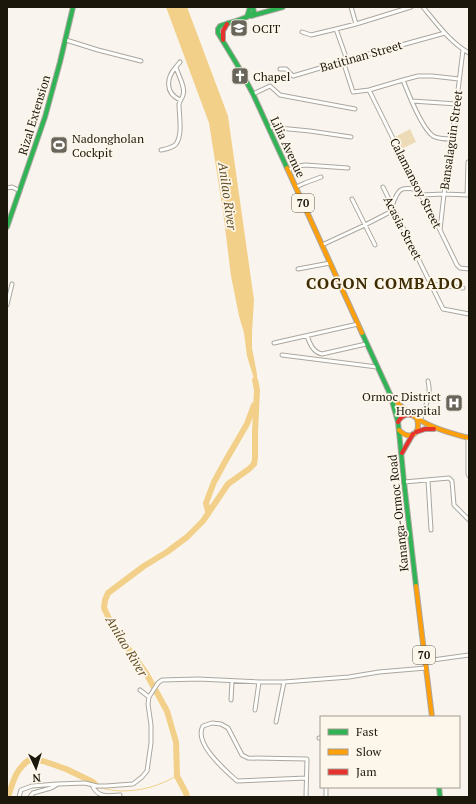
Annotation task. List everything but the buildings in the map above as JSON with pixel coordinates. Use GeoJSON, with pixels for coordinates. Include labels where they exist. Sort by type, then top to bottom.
{"type":"FeatureCollection","features":[{"type":"Feature","properties":{"kind":"main road","name":"Rizal Extension"},"geometry":{"type":"LineString","coordinates":[[7,227],[45,116],[66,40],[73,7]]}},
{"type":"Feature","properties":{"kind":"main road"},"geometry":{"type":"LineString","coordinates":[[248,17],[250,7]]}},
{"type":"Feature","properties":{"kind":"main road"},"geometry":{"type":"LineString","coordinates":[[248,17],[254,12],[254,7]]}},
{"type":"Feature","properties":{"kind":"main road"},"geometry":{"type":"LineString","coordinates":[[254,7],[259,14]]}},
{"type":"Feature","properties":{"kind":"main road","name":"Lilia Avenue"},"geometry":{"type":"LineString","coordinates":[[283,7],[220,26],[218,33],[253,94],[390,394]]}},
{"type":"Feature","properties":{"kind":"main road","name":"70"},"geometry":{"type":"LineString","coordinates":[[390,394],[401,407],[418,420]]}},
{"type":"Feature","properties":{"kind":"main road","name":"70"},"geometry":{"type":"LineString","coordinates":[[390,394],[398,422],[398,430]]}},
{"type":"Feature","properties":{"kind":"main road"},"geometry":{"type":"LineString","coordinates":[[398,422],[403,415],[412,415]]}},
{"type":"Feature","properties":{"kind":"main road"},"geometry":{"type":"LineString","coordinates":[[401,456],[404,446],[418,427],[418,420],[439,430]]}},
{"type":"Feature","properties":{"kind":"main road"},"geometry":{"type":"LineString","coordinates":[[398,430],[404,435],[409,436],[428,429],[439,430],[469,438]]}},
{"type":"Feature","properties":{"kind":"main road","name":"Kananga-Ormoc Road"},"geometry":{"type":"LineString","coordinates":[[398,430],[425,661]]}},
{"type":"Feature","properties":{"kind":"main road","name":"70"},"geometry":{"type":"LineString","coordinates":[[425,661],[432,716]]}},
{"type":"Feature","properties":{"kind":"street"},"geometry":{"type":"LineString","coordinates":[[351,7],[356,24]]}},
{"type":"Feature","properties":{"kind":"street"},"geometry":{"type":"LineString","coordinates":[[302,32],[311,35],[356,24],[411,7]]}},
{"type":"Feature","properties":{"kind":"street"},"geometry":{"type":"LineString","coordinates":[[423,7],[445,33],[460,48],[469,53]]}},
{"type":"Feature","properties":{"kind":"street"},"geometry":{"type":"LineString","coordinates":[[336,29],[348,60]]}},
{"type":"Feature","properties":{"kind":"street","name":"Batitinan Street"},"geometry":{"type":"LineString","coordinates":[[280,69],[286,69],[293,76],[445,33]]}},
{"type":"Feature","properties":{"kind":"street"},"geometry":{"type":"LineString","coordinates":[[66,40],[141,61]]}},
{"type":"Feature","properties":{"kind":"street","name":"Bansalaguin Street"},"geometry":{"type":"LineString","coordinates":[[440,230],[463,50]]}},
{"type":"Feature","properties":{"kind":"street"},"geometry":{"type":"LineString","coordinates":[[343,61],[354,92],[369,90],[418,76],[459,79]]}},
{"type":"Feature","properties":{"kind":"street"},"geometry":{"type":"LineString","coordinates":[[180,62],[169,78],[169,90],[173,96],[180,100]]}},
{"type":"Feature","properties":{"kind":"street"},"geometry":{"type":"LineString","coordinates":[[161,150],[173,146],[177,142],[180,131],[180,100],[183,95],[183,91],[176,67]]}},
{"type":"Feature","properties":{"kind":"street"},"geometry":{"type":"LineString","coordinates":[[402,80],[423,124],[434,137],[452,139]]}},
{"type":"Feature","properties":{"kind":"street"},"geometry":{"type":"LineString","coordinates":[[253,94],[270,86],[280,94],[355,109]]}},
{"type":"Feature","properties":{"kind":"street","name":"Calamansoy Street"},"geometry":{"type":"LineString","coordinates":[[369,90],[420,195],[440,230],[457,265],[460,268],[469,269]]}},
{"type":"Feature","properties":{"kind":"street"},"geometry":{"type":"LineString","coordinates":[[412,101],[457,104]]}},
{"type":"Feature","properties":{"kind":"street"},"geometry":{"type":"LineString","coordinates":[[268,127],[310,130],[350,137]]}},
{"type":"Feature","properties":{"kind":"street"},"geometry":{"type":"LineString","coordinates":[[420,195],[468,195],[468,162]]}},
{"type":"Feature","properties":{"kind":"street"},"geometry":{"type":"LineString","coordinates":[[288,170],[305,165],[348,168]]}},
{"type":"Feature","properties":{"kind":"street"},"geometry":{"type":"LineString","coordinates":[[296,187],[322,177]]}},
{"type":"Feature","properties":{"kind":"street"},"geometry":{"type":"LineString","coordinates":[[7,188],[12,187],[20,191]]}},
{"type":"Feature","properties":{"kind":"street"},"geometry":{"type":"LineString","coordinates":[[392,206],[395,196],[399,190],[407,187],[418,190]]}},
{"type":"Feature","properties":{"kind":"street","name":"Acasia Street"},"geometry":{"type":"LineString","coordinates":[[382,188],[443,309],[469,314]]}},
{"type":"Feature","properties":{"kind":"street"},"geometry":{"type":"LineString","coordinates":[[352,199],[375,245]]}},
{"type":"Feature","properties":{"kind":"street"},"geometry":{"type":"LineString","coordinates":[[322,245],[394,210]]}},
{"type":"Feature","properties":{"kind":"street"},"geometry":{"type":"LineString","coordinates":[[298,269],[330,263]]}},
{"type":"Feature","properties":{"kind":"street"},"geometry":{"type":"LineString","coordinates":[[7,304],[12,284]]}},
{"type":"Feature","properties":{"kind":"street"},"geometry":{"type":"LineString","coordinates":[[431,284],[463,288]]}},
{"type":"Feature","properties":{"kind":"street"},"geometry":{"type":"LineString","coordinates":[[274,343],[358,324]]}},
{"type":"Feature","properties":{"kind":"street"},"geometry":{"type":"LineString","coordinates":[[307,336],[312,348],[320,354],[366,344]]}},
{"type":"Feature","properties":{"kind":"street"},"geometry":{"type":"LineString","coordinates":[[282,355],[377,367]]}},
{"type":"Feature","properties":{"kind":"street"},"geometry":{"type":"LineString","coordinates":[[418,420],[429,398],[430,389],[428,381]]}},
{"type":"Feature","properties":{"kind":"street"},"geometry":{"type":"LineString","coordinates":[[469,438],[469,476]]}},
{"type":"Feature","properties":{"kind":"street"},"geometry":{"type":"LineString","coordinates":[[404,482],[448,478],[452,481],[454,505],[469,520]]}},
{"type":"Feature","properties":{"kind":"street"},"geometry":{"type":"LineString","coordinates":[[428,480],[431,530]]}},
{"type":"Feature","properties":{"kind":"street"},"geometry":{"type":"LineString","coordinates":[[425,661],[469,655]]}},
{"type":"Feature","properties":{"kind":"street"},"geometry":{"type":"LineString","coordinates":[[19,797],[21,790],[32,786],[85,783],[106,786],[133,784],[142,777],[147,771],[151,743],[151,725],[148,704],[149,698],[158,683],[162,680],[176,679],[284,682],[349,677],[379,672],[426,668]]}},
{"type":"Feature","properties":{"kind":"street"},"geometry":{"type":"LineString","coordinates":[[231,700],[232,680]]}},
{"type":"Feature","properties":{"kind":"street"},"geometry":{"type":"LineString","coordinates":[[255,710],[259,682]]}},
{"type":"Feature","properties":{"kind":"street"},"geometry":{"type":"LineString","coordinates":[[276,722],[284,682]]}},
{"type":"Feature","properties":{"kind":"street"},"geometry":{"type":"LineString","coordinates":[[140,690],[149,698]]}},
{"type":"Feature","properties":{"kind":"street"},"geometry":{"type":"LineString","coordinates":[[306,778],[237,781],[211,756],[202,740],[202,726],[212,723],[221,724],[228,728],[242,755],[248,758],[307,759],[306,797]]}},
{"type":"Feature","properties":{"kind":"street"},"geometry":{"type":"LineString","coordinates":[[30,797],[33,793],[51,788],[58,784]]}},
{"type":"Feature","properties":{"kind":"street"},"geometry":{"type":"LineString","coordinates":[[92,785],[94,790],[100,794],[109,796],[120,795]]}},
{"type":"Feature","properties":{"kind":"shaded area"},"geometry":{"type":"Polygon","coordinates":[[[410,129],[416,142],[401,149],[395,137],[410,129]]]}},
{"type":"Feature","properties":{"kind":"water"},"geometry":{"type":"Polygon","coordinates":[[[166,7],[187,7],[228,116],[254,300],[252,348],[257,374],[257,389],[247,356],[244,333],[231,276],[223,211],[209,123],[166,7]]]}},
{"type":"Feature","properties":{"kind":"waterway","name":"Anilao River"},"geometry":{"type":"LineString","coordinates":[[187,797],[177,776],[176,742],[167,711],[146,673],[111,623],[104,608],[105,600],[108,593],[144,566],[167,552],[187,537],[203,521],[228,484],[254,464],[257,390],[255,380]]}},
{"type":"Feature","properties":{"kind":"waterway","name":"Anilao River"},"geometry":{"type":"LineString","coordinates":[[208,511],[206,503],[214,482],[247,424],[254,405]]}},
{"type":"Feature","properties":{"kind":"waterway"},"geometry":{"type":"LineString","coordinates":[[8,797],[13,781],[18,772],[29,760],[43,761],[66,769],[93,782],[97,786]]}},
{"type":"Feature","properties":{"kind":"waterway"},"geometry":{"type":"LineString","coordinates":[[99,787],[120,791],[136,790],[163,783],[177,776]]}},
{"type":"Feature","properties":{"kind":"traffic: fast"},"geometry":{"type":"LineString","coordinates":[[7,227],[45,117],[73,7]]}},
{"type":"Feature","properties":{"kind":"traffic: fast"},"geometry":{"type":"LineString","coordinates":[[247,17],[250,7]]}},
{"type":"Feature","properties":{"kind":"traffic: fast"},"geometry":{"type":"LineString","coordinates":[[253,7],[254,12],[250,15],[220,26],[218,33],[253,94],[287,168]]}},
{"type":"Feature","properties":{"kind":"traffic: fast"},"geometry":{"type":"LineString","coordinates":[[251,16],[283,7]]}},
{"type":"Feature","properties":{"kind":"traffic: fast"},"geometry":{"type":"LineString","coordinates":[[362,333],[390,394],[398,422],[416,586]]}},
{"type":"Feature","properties":{"kind":"traffic: fast"},"geometry":{"type":"LineString","coordinates":[[439,788],[440,797]]}},
{"type":"Feature","properties":{"kind":"traffic: slow"},"geometry":{"type":"LineString","coordinates":[[287,168],[362,333]]}},
{"type":"Feature","properties":{"kind":"traffic: slow"},"geometry":{"type":"LineString","coordinates":[[392,397],[409,413],[427,424],[447,432],[469,438]]}},
{"type":"Feature","properties":{"kind":"traffic: slow"},"geometry":{"type":"LineString","coordinates":[[399,430],[407,435],[414,434],[417,429],[417,419]]}},
{"type":"Feature","properties":{"kind":"traffic: slow"},"geometry":{"type":"LineString","coordinates":[[416,586],[432,716]]}},
{"type":"Feature","properties":{"kind":"traffic: jam"},"geometry":{"type":"LineString","coordinates":[[223,40],[223,31],[227,24]]}},
{"type":"Feature","properties":{"kind":"traffic: jam"},"geometry":{"type":"LineString","coordinates":[[398,422],[403,416],[411,415]]}},
{"type":"Feature","properties":{"kind":"traffic: jam"},"geometry":{"type":"LineString","coordinates":[[416,432],[425,429],[434,429]]}},
{"type":"Feature","properties":{"kind":"traffic: jam"},"geometry":{"type":"LineString","coordinates":[[402,453],[413,434]]}},
{"type":"Feature","properties":{"kind":"place","name":"OCIT"},"geometry":{"type":"Point","coordinates":[239,28]}},
{"type":"Feature","properties":{"kind":"place","name":"Chapel"},"geometry":{"type":"Point","coordinates":[240,76]}},
{"type":"Feature","properties":{"kind":"place","name":"Nadongholan Cockpit"},"geometry":{"type":"Point","coordinates":[59,145]}},
{"type":"Feature","properties":{"kind":"place","name":"Ormoc District Hospital"},"geometry":{"type":"Point","coordinates":[454,403]}},
{"type":"Feature","properties":{"kind":"district","name":"COGON COMBADO"},"geometry":{"type":"Point","coordinates":[385,283]}}]}
